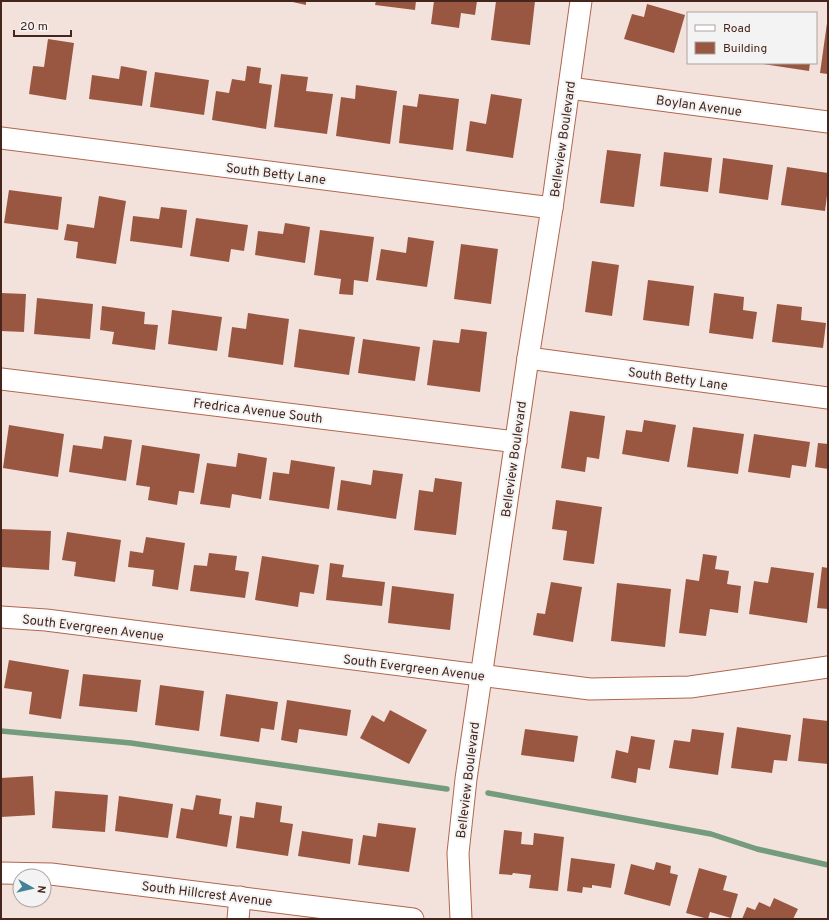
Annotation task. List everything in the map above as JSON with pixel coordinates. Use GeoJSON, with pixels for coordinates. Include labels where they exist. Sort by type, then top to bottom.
{"type":"FeatureCollection","features":[{"type":"Feature","properties":{"kind":"street","name":"Belleview Boulevard"},"geometry":{"type":"LineString","coordinates":[[461,919],[458,853],[466,778],[528,358],[552,208],[581,1]]}},
{"type":"Feature","properties":{"kind":"street","name":"Boylan Avenue"},"geometry":{"type":"LineString","coordinates":[[569,88],[828,122]]}},
{"type":"Feature","properties":{"kind":"street","name":"South Betty Lane"},"geometry":{"type":"LineString","coordinates":[[1,138],[552,208]]}},
{"type":"Feature","properties":{"kind":"street","name":"South Betty Lane"},"geometry":{"type":"LineString","coordinates":[[528,358],[828,398]]}},
{"type":"Feature","properties":{"kind":"street","name":"Fredrica Avenue South"},"geometry":{"type":"LineString","coordinates":[[1,379],[516,442]]}},
{"type":"Feature","properties":{"kind":"street","name":"South Evergreen Avenue"},"geometry":{"type":"LineString","coordinates":[[1,617],[46,620],[590,689],[690,687],[828,667]]}},
{"type":"Feature","properties":{"kind":"street","name":"South Hillcrest Avenue"},"geometry":{"type":"LineString","coordinates":[[1,874],[51,874],[413,919]]}},
{"type":"Feature","properties":{"kind":"street"},"geometry":{"type":"LineString","coordinates":[[238,919],[240,897]]}},
{"type":"Feature","properties":{"kind":"building"},"geometry":{"type":"Polygon","coordinates":[[[288,1],[306,1],[306,5],[288,1]]]}},
{"type":"Feature","properties":{"kind":"building"},"geometry":{"type":"Polygon","coordinates":[[[376,1],[416,1],[415,10],[375,5],[376,1]]]}},
{"type":"Feature","properties":{"kind":"building"},"geometry":{"type":"Polygon","coordinates":[[[434,1],[477,1],[475,15],[461,13],[459,28],[431,24],[434,1]]]}},
{"type":"Feature","properties":{"kind":"building"},"geometry":{"type":"Polygon","coordinates":[[[496,1],[535,1],[530,45],[491,40],[496,1]]]}},
{"type":"Feature","properties":{"kind":"building"},"geometry":{"type":"Polygon","coordinates":[[[647,4],[685,15],[674,53],[624,39],[632,14],[644,17],[647,4]]]}},
{"type":"Feature","properties":{"kind":"building"},"geometry":{"type":"Polygon","coordinates":[[[828,23],[828,74],[820,73],[828,23]]]}},
{"type":"Feature","properties":{"kind":"building"},"geometry":{"type":"Polygon","coordinates":[[[48,39],[74,43],[66,100],[29,94],[33,66],[44,67],[48,39]]]}},
{"type":"Feature","properties":{"kind":"building"},"geometry":{"type":"Polygon","coordinates":[[[763,64],[810,64],[809,71],[763,64]]]}},
{"type":"Feature","properties":{"kind":"building"},"geometry":{"type":"Polygon","coordinates":[[[121,66],[147,71],[142,106],[89,99],[92,75],[119,79],[121,66]]]}},
{"type":"Feature","properties":{"kind":"building"},"geometry":{"type":"Polygon","coordinates":[[[247,66],[261,68],[259,83],[272,85],[266,129],[212,120],[216,91],[229,93],[232,79],[245,81],[247,66]]]}},
{"type":"Feature","properties":{"kind":"building"},"geometry":{"type":"Polygon","coordinates":[[[155,72],[209,80],[204,115],[150,107],[155,72]]]}},
{"type":"Feature","properties":{"kind":"building"},"geometry":{"type":"Polygon","coordinates":[[[281,74],[308,77],[306,91],[333,94],[327,134],[274,127],[281,74]]]}},
{"type":"Feature","properties":{"kind":"building"},"geometry":{"type":"Polygon","coordinates":[[[356,85],[397,91],[390,144],[336,136],[341,97],[355,99],[356,85]]]}},
{"type":"Feature","properties":{"kind":"building"},"geometry":{"type":"Polygon","coordinates":[[[419,94],[459,99],[453,150],[399,143],[403,105],[417,107],[419,94]]]}},
{"type":"Feature","properties":{"kind":"building"},"geometry":{"type":"Polygon","coordinates":[[[491,94],[522,99],[513,158],[466,151],[470,121],[486,124],[491,94]]]}},
{"type":"Feature","properties":{"kind":"building"},"geometry":{"type":"Polygon","coordinates":[[[607,150],[641,154],[634,207],[600,203],[607,150]]]}},
{"type":"Feature","properties":{"kind":"building"},"geometry":{"type":"Polygon","coordinates":[[[664,152],[712,158],[708,192],[660,186],[664,152]]]}},
{"type":"Feature","properties":{"kind":"building"},"geometry":{"type":"Polygon","coordinates":[[[723,158],[773,165],[768,200],[719,193],[723,158]]]}},
{"type":"Feature","properties":{"kind":"building"},"geometry":{"type":"Polygon","coordinates":[[[787,167],[828,173],[825,211],[781,205],[787,167]]]}},
{"type":"Feature","properties":{"kind":"building"},"geometry":{"type":"Polygon","coordinates":[[[9,190],[62,197],[58,230],[4,223],[9,190]]]}},
{"type":"Feature","properties":{"kind":"building"},"geometry":{"type":"Polygon","coordinates":[[[99,196],[126,201],[116,264],[76,258],[78,242],[64,240],[67,224],[94,228],[99,196]]]}},
{"type":"Feature","properties":{"kind":"building"},"geometry":{"type":"Polygon","coordinates":[[[161,207],[187,210],[182,248],[130,241],[133,216],[159,219],[161,207]]]}},
{"type":"Feature","properties":{"kind":"building"},"geometry":{"type":"Polygon","coordinates":[[[196,218],[248,225],[244,251],[231,249],[229,262],[190,256],[196,218]]]}},
{"type":"Feature","properties":{"kind":"building"},"geometry":{"type":"Polygon","coordinates":[[[285,223],[310,227],[305,263],[255,255],[258,231],[283,234],[285,223]]]}},
{"type":"Feature","properties":{"kind":"building"},"geometry":{"type":"Polygon","coordinates":[[[320,230],[374,237],[368,282],[354,280],[353,295],[339,294],[341,279],[314,275],[320,230]]]}},
{"type":"Feature","properties":{"kind":"building"},"geometry":{"type":"Polygon","coordinates":[[[408,237],[434,241],[427,287],[376,280],[381,249],[406,253],[408,237]]]}},
{"type":"Feature","properties":{"kind":"building"},"geometry":{"type":"Polygon","coordinates":[[[461,244],[498,249],[491,304],[454,299],[461,244]]]}},
{"type":"Feature","properties":{"kind":"building"},"geometry":{"type":"Polygon","coordinates":[[[592,261],[619,265],[612,316],[585,312],[592,261]]]}},
{"type":"Feature","properties":{"kind":"building"},"geometry":{"type":"Polygon","coordinates":[[[648,280],[694,286],[689,326],[643,320],[648,280]]]}},
{"type":"Feature","properties":{"kind":"building"},"geometry":{"type":"Polygon","coordinates":[[[1,293],[26,294],[24,332],[1,331],[1,293]]]}},
{"type":"Feature","properties":{"kind":"building"},"geometry":{"type":"Polygon","coordinates":[[[714,293],[744,297],[743,310],[757,312],[753,339],[709,333],[714,293]]]}},
{"type":"Feature","properties":{"kind":"building"},"geometry":{"type":"Polygon","coordinates":[[[37,298],[93,304],[90,339],[34,334],[37,298]]]}},
{"type":"Feature","properties":{"kind":"building"},"geometry":{"type":"Polygon","coordinates":[[[777,304],[802,307],[801,320],[826,323],[823,348],[772,342],[777,304]]]}},
{"type":"Feature","properties":{"kind":"building"},"geometry":{"type":"Polygon","coordinates":[[[102,306],[145,312],[144,324],[158,325],[155,350],[112,344],[114,332],[100,330],[102,306]]]}},
{"type":"Feature","properties":{"kind":"building"},"geometry":{"type":"Polygon","coordinates":[[[172,310],[222,317],[217,351],[168,344],[172,310]]]}},
{"type":"Feature","properties":{"kind":"building"},"geometry":{"type":"Polygon","coordinates":[[[248,313],[289,319],[283,365],[228,357],[232,327],[246,329],[248,313]]]}},
{"type":"Feature","properties":{"kind":"building"},"geometry":{"type":"Polygon","coordinates":[[[299,329],[355,337],[349,375],[294,367],[299,329]]]}},
{"type":"Feature","properties":{"kind":"building"},"geometry":{"type":"Polygon","coordinates":[[[461,329],[487,332],[480,392],[427,385],[433,340],[459,343],[461,329]]]}},
{"type":"Feature","properties":{"kind":"building"},"geometry":{"type":"Polygon","coordinates":[[[363,339],[420,347],[415,381],[358,373],[363,339]]]}},
{"type":"Feature","properties":{"kind":"building"},"geometry":{"type":"Polygon","coordinates":[[[570,411],[605,416],[599,459],[587,457],[585,472],[561,468],[570,411]]]}},
{"type":"Feature","properties":{"kind":"building"},"geometry":{"type":"Polygon","coordinates":[[[644,420],[676,425],[669,462],[622,454],[626,430],[642,432],[644,420]]]}},
{"type":"Feature","properties":{"kind":"building"},"geometry":{"type":"Polygon","coordinates":[[[9,425],[64,434],[58,477],[3,468],[9,425]]]}},
{"type":"Feature","properties":{"kind":"building"},"geometry":{"type":"Polygon","coordinates":[[[693,427],[744,434],[738,474],[687,467],[693,427]]]}},
{"type":"Feature","properties":{"kind":"building"},"geometry":{"type":"Polygon","coordinates":[[[754,434],[810,442],[806,467],[792,465],[790,478],[748,472],[754,434]]]}},
{"type":"Feature","properties":{"kind":"building"},"geometry":{"type":"Polygon","coordinates":[[[104,436],[132,440],[126,481],[69,472],[73,445],[102,449],[104,436]]]}},
{"type":"Feature","properties":{"kind":"building"},"geometry":{"type":"Polygon","coordinates":[[[818,443],[828,444],[828,469],[815,467],[818,443]]]}},
{"type":"Feature","properties":{"kind":"building"},"geometry":{"type":"Polygon","coordinates":[[[142,445],[200,454],[194,493],[179,491],[177,505],[148,500],[150,487],[136,485],[142,445]]]}},
{"type":"Feature","properties":{"kind":"building"},"geometry":{"type":"Polygon","coordinates":[[[238,453],[267,458],[261,499],[232,494],[230,508],[200,504],[207,463],[236,467],[238,453]]]}},
{"type":"Feature","properties":{"kind":"building"},"geometry":{"type":"Polygon","coordinates":[[[291,460],[335,467],[329,509],[269,500],[273,472],[289,474],[291,460]]]}},
{"type":"Feature","properties":{"kind":"building"},"geometry":{"type":"Polygon","coordinates":[[[373,470],[403,474],[396,519],[337,510],[341,480],[371,485],[373,470]]]}},
{"type":"Feature","properties":{"kind":"building"},"geometry":{"type":"Polygon","coordinates":[[[435,478],[462,482],[456,535],[414,530],[419,490],[433,492],[435,478]]]}},
{"type":"Feature","properties":{"kind":"building"},"geometry":{"type":"Polygon","coordinates":[[[556,500],[602,507],[594,564],[563,560],[567,531],[552,529],[556,500]]]}},
{"type":"Feature","properties":{"kind":"building"},"geometry":{"type":"Polygon","coordinates":[[[1,529],[51,531],[49,570],[1,567],[1,529]]]}},
{"type":"Feature","properties":{"kind":"building"},"geometry":{"type":"Polygon","coordinates":[[[67,532],[121,540],[115,582],[74,576],[76,562],[62,560],[67,532]]]}},
{"type":"Feature","properties":{"kind":"building"},"geometry":{"type":"Polygon","coordinates":[[[146,537],[185,543],[178,590],[152,586],[154,570],[128,567],[130,551],[143,553],[146,537]]]}},
{"type":"Feature","properties":{"kind":"building"},"geometry":{"type":"Polygon","coordinates":[[[209,553],[237,556],[235,570],[249,572],[245,598],[190,591],[194,565],[207,566],[209,553]]]}},
{"type":"Feature","properties":{"kind":"building"},"geometry":{"type":"Polygon","coordinates":[[[703,554],[717,556],[715,569],[729,571],[727,584],[741,586],[738,613],[710,609],[706,636],[679,633],[686,579],[699,581],[703,554]]]}},
{"type":"Feature","properties":{"kind":"building"},"geometry":{"type":"Polygon","coordinates":[[[262,556],[319,565],[314,594],[300,592],[298,607],[255,600],[262,556]]]}},
{"type":"Feature","properties":{"kind":"building"},"geometry":{"type":"Polygon","coordinates":[[[330,563],[344,565],[342,577],[385,582],[382,606],[326,600],[330,563]]]}},
{"type":"Feature","properties":{"kind":"building"},"geometry":{"type":"Polygon","coordinates":[[[771,567],[814,573],[807,623],[749,614],[754,581],[768,583],[771,567]]]}},
{"type":"Feature","properties":{"kind":"building"},"geometry":{"type":"Polygon","coordinates":[[[822,567],[828,568],[828,609],[817,608],[822,567]]]}},
{"type":"Feature","properties":{"kind":"building"},"geometry":{"type":"Polygon","coordinates":[[[551,582],[582,587],[573,642],[533,635],[537,613],[545,614],[551,582]]]}},
{"type":"Feature","properties":{"kind":"building"},"geometry":{"type":"Polygon","coordinates":[[[617,583],[671,589],[665,647],[611,641],[617,583]]]}},
{"type":"Feature","properties":{"kind":"building"},"geometry":{"type":"Polygon","coordinates":[[[392,586],[454,594],[450,630],[388,623],[392,586]]]}},
{"type":"Feature","properties":{"kind":"building"},"geometry":{"type":"Polygon","coordinates":[[[9,660],[69,670],[61,719],[29,714],[32,692],[4,688],[9,660]]]}},
{"type":"Feature","properties":{"kind":"building"},"geometry":{"type":"Polygon","coordinates":[[[83,674],[141,680],[137,712],[79,706],[83,674]]]}},
{"type":"Feature","properties":{"kind":"building"},"geometry":{"type":"Polygon","coordinates":[[[160,685],[204,691],[199,731],[155,725],[160,685]]]}},
{"type":"Feature","properties":{"kind":"building"},"geometry":{"type":"Polygon","coordinates":[[[226,694],[278,702],[274,730],[261,728],[259,742],[220,736],[226,694]]]}},
{"type":"Feature","properties":{"kind":"building"},"geometry":{"type":"Polygon","coordinates":[[[287,700],[351,710],[347,736],[299,729],[297,743],[281,740],[287,700]]]}},
{"type":"Feature","properties":{"kind":"building"},"geometry":{"type":"Polygon","coordinates":[[[390,710],[427,730],[409,764],[360,738],[372,715],[384,722],[390,710]]]}},
{"type":"Feature","properties":{"kind":"building"},"geometry":{"type":"Polygon","coordinates":[[[803,718],[828,721],[828,764],[798,761],[803,718]]]}},
{"type":"Feature","properties":{"kind":"building"},"geometry":{"type":"Polygon","coordinates":[[[737,727],[791,735],[787,761],[774,760],[772,773],[731,768],[737,727]]]}},
{"type":"Feature","properties":{"kind":"building"},"geometry":{"type":"Polygon","coordinates":[[[525,729],[578,736],[574,762],[521,755],[525,729]]]}},
{"type":"Feature","properties":{"kind":"building"},"geometry":{"type":"Polygon","coordinates":[[[692,729],[724,733],[718,775],[669,768],[674,740],[690,742],[692,729]]]}},
{"type":"Feature","properties":{"kind":"building"},"geometry":{"type":"Polygon","coordinates":[[[631,736],[655,740],[650,770],[638,768],[636,783],[611,778],[616,750],[628,753],[631,736]]]}},
{"type":"Feature","properties":{"kind":"building"},"geometry":{"type":"Polygon","coordinates":[[[33,776],[35,815],[1,817],[1,778],[33,776]]]}},
{"type":"Feature","properties":{"kind":"building"},"geometry":{"type":"Polygon","coordinates":[[[55,791],[108,795],[105,832],[52,828],[55,791]]]}},
{"type":"Feature","properties":{"kind":"building"},"geometry":{"type":"Polygon","coordinates":[[[196,795],[221,799],[219,814],[232,816],[227,847],[176,838],[181,808],[193,810],[196,795]]]}},
{"type":"Feature","properties":{"kind":"building"},"geometry":{"type":"Polygon","coordinates":[[[119,796],[173,804],[168,838],[115,831],[119,796]]]}},
{"type":"Feature","properties":{"kind":"building"},"geometry":{"type":"Polygon","coordinates":[[[256,802],[282,806],[280,822],[293,824],[288,856],[236,848],[240,816],[254,818],[256,802]]]}},
{"type":"Feature","properties":{"kind":"building"},"geometry":{"type":"Polygon","coordinates":[[[378,823],[416,828],[409,872],[358,865],[363,835],[376,837],[378,823]]]}},
{"type":"Feature","properties":{"kind":"building"},"geometry":{"type":"Polygon","coordinates":[[[504,830],[522,832],[521,844],[533,845],[534,833],[564,837],[558,891],[529,888],[531,875],[513,873],[512,875],[499,874],[504,830]]]}},
{"type":"Feature","properties":{"kind":"building"},"geometry":{"type":"Polygon","coordinates":[[[302,831],[353,839],[350,864],[298,856],[302,831]]]}},
{"type":"Feature","properties":{"kind":"building"},"geometry":{"type":"Polygon","coordinates":[[[571,858],[615,864],[611,888],[592,885],[592,888],[583,887],[582,893],[567,891],[571,858]]]}},
{"type":"Feature","properties":{"kind":"building"},"geometry":{"type":"Polygon","coordinates":[[[656,862],[671,866],[670,873],[678,875],[670,906],[624,894],[631,864],[654,870],[656,862]]]}},
{"type":"Feature","properties":{"kind":"building"},"geometry":{"type":"Polygon","coordinates":[[[699,868],[727,876],[723,890],[738,894],[731,918],[710,912],[708,919],[686,913],[699,868]]]}},
{"type":"Feature","properties":{"kind":"building"},"geometry":{"type":"Polygon","coordinates":[[[774,898],[798,909],[793,919],[742,919],[747,907],[755,910],[759,902],[770,907],[774,898]]]}},
{"type":"Feature","properties":{"kind":"waterway"},"geometry":{"type":"LineString","coordinates":[[1,731],[131,743],[447,789]]}},
{"type":"Feature","properties":{"kind":"waterway"},"geometry":{"type":"LineString","coordinates":[[488,793],[711,834],[757,849],[828,865]]}}]}
